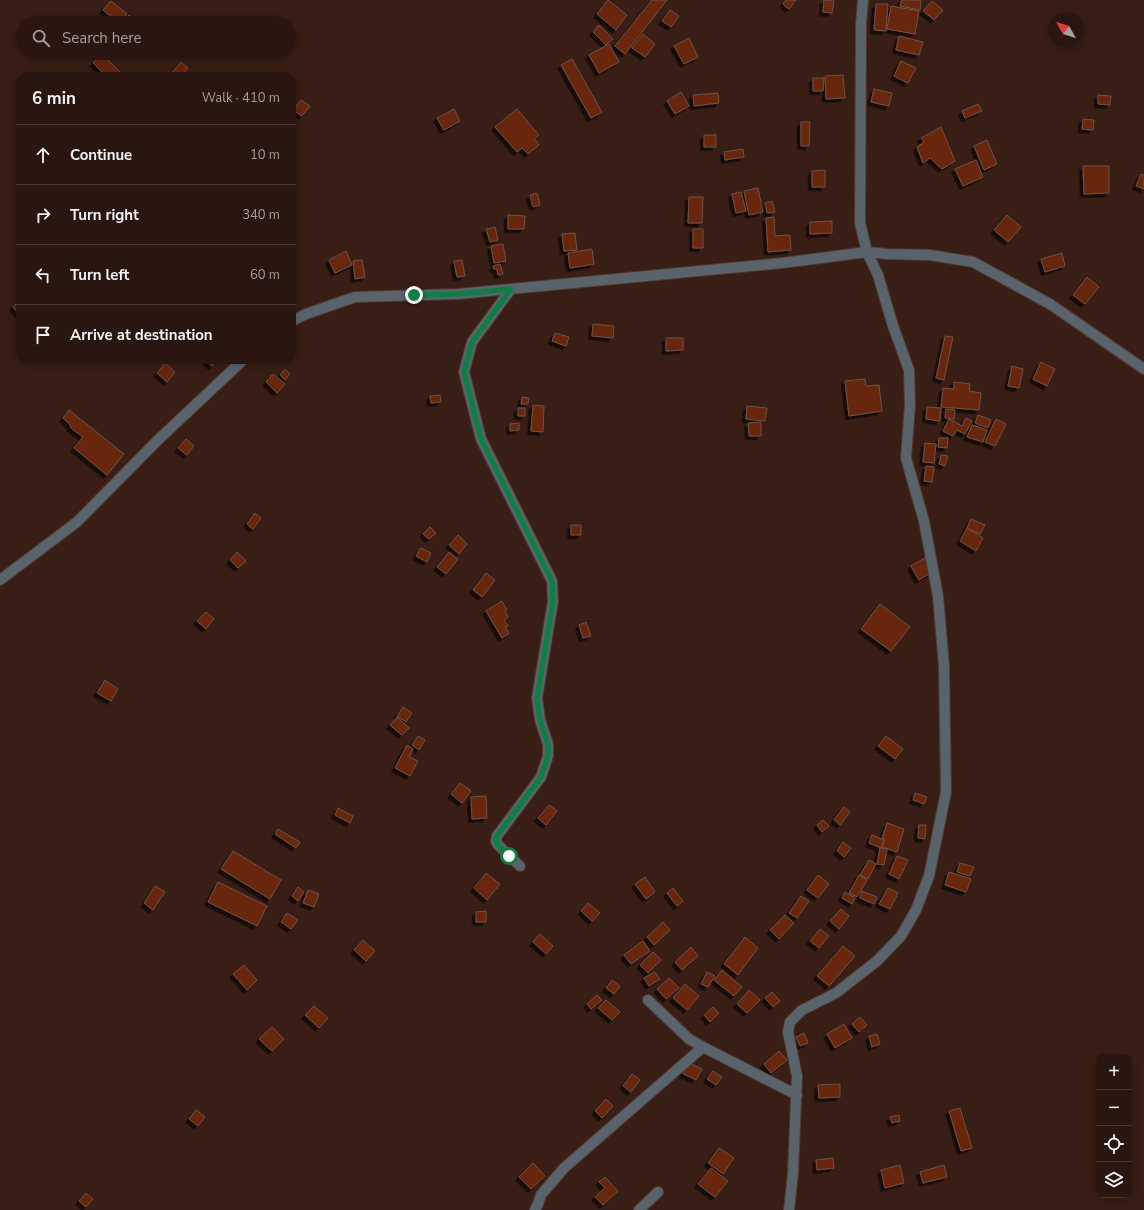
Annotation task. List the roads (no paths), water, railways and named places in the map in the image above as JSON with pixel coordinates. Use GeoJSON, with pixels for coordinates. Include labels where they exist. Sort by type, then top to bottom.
{"type":"FeatureCollection","features":[{"type":"Feature","properties":{"kind":"street"},"geometry":{"type":"LineString","coordinates":[[789,1210],[793,1173],[797,1095],[797,1076],[788,1032],[790,1022],[802,1010],[836,993],[877,962],[901,936],[916,910],[929,876],[946,792],[944,666],[938,596],[924,521],[906,458],[910,404],[909,370],[893,326],[878,275],[867,252],[860,223],[861,24],[863,0]]}},
{"type":"Feature","properties":{"kind":"street"},"geometry":{"type":"LineString","coordinates":[[296,319],[355,297],[458,294],[782,263],[867,252],[930,255],[973,262],[1050,304],[1144,369]]}},
{"type":"Feature","properties":{"kind":"street"},"geometry":{"type":"LineString","coordinates":[[511,289],[472,342],[464,372],[481,439],[552,581],[553,601],[537,698],[540,720],[548,744],[548,756],[541,777],[497,836],[496,841],[498,845],[520,866]]}},
{"type":"Feature","properties":{"kind":"street"},"geometry":{"type":"LineString","coordinates":[[0,580],[77,522],[158,440],[239,364]]}},
{"type":"Feature","properties":{"kind":"street"},"geometry":{"type":"LineString","coordinates":[[648,1000],[690,1039],[797,1095]]}},
{"type":"Feature","properties":{"kind":"street"},"geometry":{"type":"LineString","coordinates":[[539,1208],[541,1195],[564,1168],[703,1047]]}},
{"type":"Feature","properties":{"kind":"street"},"geometry":{"type":"LineString","coordinates":[[640,1210],[658,1192]]}}]}
